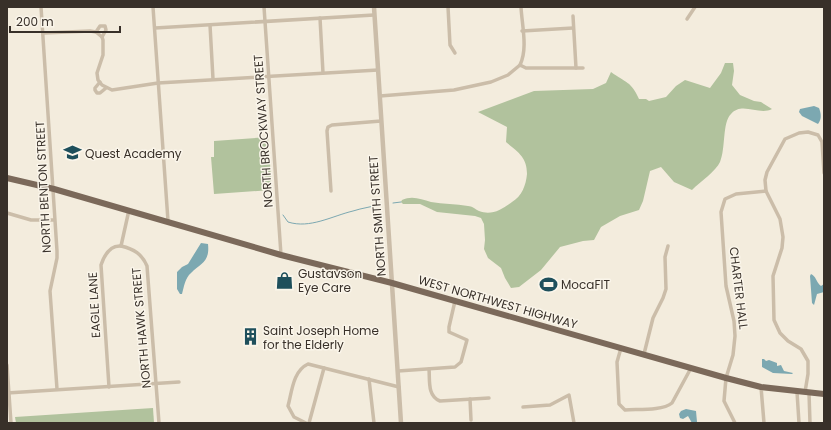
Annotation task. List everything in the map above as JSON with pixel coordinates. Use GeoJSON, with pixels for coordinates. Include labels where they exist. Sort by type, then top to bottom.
{"type":"FeatureCollection","features":[{"type":"Feature","properties":{"kind":"main road","name":"WEST NORTHWEST HIGHWAY"},"geometry":{"type":"LineString","coordinates":[[7,178],[54,189],[129,210],[281,255],[392,283],[726,378],[761,387],[824,394]]}},
{"type":"Feature","properties":{"kind":"street","name":"NORTH BENTON STREET"},"geometry":{"type":"LineString","coordinates":[[42,7],[57,258],[50,291],[57,389]]}},
{"type":"Feature","properties":{"kind":"street"},"geometry":{"type":"LineString","coordinates":[[153,7],[168,221]]}},
{"type":"Feature","properties":{"kind":"street","name":"NORTH BROCKWAY STREET"},"geometry":{"type":"LineString","coordinates":[[264,7],[281,255]]}},
{"type":"Feature","properties":{"kind":"street","name":"NORTH SMITH STREET"},"geometry":{"type":"LineString","coordinates":[[374,7],[401,423]]}},
{"type":"Feature","properties":{"kind":"street"},"geometry":{"type":"LineString","coordinates":[[448,7],[450,45],[455,54]]}},
{"type":"Feature","properties":{"kind":"street"},"geometry":{"type":"LineString","coordinates":[[380,96],[454,90],[491,82],[508,75],[520,65],[524,51],[521,7]]}},
{"type":"Feature","properties":{"kind":"street"},"geometry":{"type":"LineString","coordinates":[[687,19],[695,7]]}},
{"type":"Feature","properties":{"kind":"street"},"geometry":{"type":"LineString","coordinates":[[155,28],[374,15]]}},
{"type":"Feature","properties":{"kind":"street"},"geometry":{"type":"LineString","coordinates":[[572,16],[576,68]]}},
{"type":"Feature","properties":{"kind":"street"},"geometry":{"type":"LineString","coordinates":[[320,18],[324,73]]}},
{"type":"Feature","properties":{"kind":"street"},"geometry":{"type":"LineString","coordinates":[[210,25],[213,79]]}},
{"type":"Feature","properties":{"kind":"street"},"geometry":{"type":"LineString","coordinates":[[96,32],[100,26],[105,26],[106,30],[102,37]]}},
{"type":"Feature","properties":{"kind":"street"},"geometry":{"type":"LineString","coordinates":[[522,31],[573,28]]}},
{"type":"Feature","properties":{"kind":"street"},"geometry":{"type":"LineString","coordinates":[[44,33],[90,31],[96,32],[102,37],[104,46],[103,55],[97,74],[100,82],[106,88],[112,90],[158,83],[378,70]]}},
{"type":"Feature","properties":{"kind":"street"},"geometry":{"type":"LineString","coordinates":[[520,65],[526,68],[583,68]]}},
{"type":"Feature","properties":{"kind":"street"},"geometry":{"type":"LineString","coordinates":[[100,82],[95,88],[96,91],[100,93],[106,88]]}},
{"type":"Feature","properties":{"kind":"street"},"geometry":{"type":"LineString","coordinates":[[331,191],[328,127],[332,125],[381,121]]}},
{"type":"Feature","properties":{"kind":"street"},"geometry":{"type":"LineString","coordinates":[[810,423],[807,393],[808,361],[801,349],[788,341],[780,333],[774,320],[772,276],[782,248],[783,237],[780,219],[766,191],[765,180],[767,172],[785,139],[799,133],[808,132],[818,135],[822,142],[824,173]]}},
{"type":"Feature","properties":{"kind":"street","name":"CHARTER HALL"},"geometry":{"type":"LineString","coordinates":[[735,423],[724,401],[726,378],[733,355],[735,336],[734,321],[726,286],[721,212],[725,199],[736,194],[766,191]]}},
{"type":"Feature","properties":{"kind":"street"},"geometry":{"type":"LineString","coordinates":[[121,246],[129,210]]}},
{"type":"Feature","properties":{"kind":"street"},"geometry":{"type":"LineString","coordinates":[[7,213],[31,220],[54,220]]}},
{"type":"Feature","properties":{"kind":"street","name":"EAGLE LANE"},"geometry":{"type":"LineString","coordinates":[[109,387],[101,265],[110,249],[116,246],[121,246]]}},
{"type":"Feature","properties":{"kind":"street","name":"NORTH HAWK STREET"},"geometry":{"type":"LineString","coordinates":[[121,246],[130,248],[141,255],[147,266],[159,423]]}},
{"type":"Feature","properties":{"kind":"street"},"geometry":{"type":"LineString","coordinates":[[644,354],[653,318],[666,289],[665,257],[668,246]]}},
{"type":"Feature","properties":{"kind":"street"},"geometry":{"type":"LineString","coordinates":[[398,371],[455,366],[461,362],[466,340],[449,332],[455,301]]}},
{"type":"Feature","properties":{"kind":"street"},"geometry":{"type":"LineString","coordinates":[[621,348],[617,362],[618,404],[624,410],[661,408],[668,406],[672,403],[691,368]]}},
{"type":"Feature","properties":{"kind":"street"},"geometry":{"type":"LineString","coordinates":[[306,423],[294,417],[288,406],[297,373],[301,367],[308,364],[399,386]]}},
{"type":"Feature","properties":{"kind":"street"},"geometry":{"type":"LineString","coordinates":[[7,365],[11,423]]}},
{"type":"Feature","properties":{"kind":"street"},"geometry":{"type":"LineString","coordinates":[[309,423],[324,368]]}},
{"type":"Feature","properties":{"kind":"street"},"geometry":{"type":"LineString","coordinates":[[429,369],[431,392],[433,397],[440,401],[489,398]]}},
{"type":"Feature","properties":{"kind":"street"},"geometry":{"type":"LineString","coordinates":[[369,379],[374,423]]}},
{"type":"Feature","properties":{"kind":"street"},"geometry":{"type":"LineString","coordinates":[[8,393],[179,382]]}},
{"type":"Feature","properties":{"kind":"street"},"geometry":{"type":"LineString","coordinates":[[761,387],[764,423]]}},
{"type":"Feature","properties":{"kind":"street"},"geometry":{"type":"LineString","coordinates":[[797,392],[799,423]]}},
{"type":"Feature","properties":{"kind":"street"},"geometry":{"type":"LineString","coordinates":[[523,407],[550,405],[569,395],[574,423]]}},
{"type":"Feature","properties":{"kind":"street"},"geometry":{"type":"LineString","coordinates":[[470,400],[472,420]]}},
{"type":"Feature","properties":{"kind":"green space"},"geometry":{"type":"Polygon","coordinates":[[[725,63],[733,63],[734,71],[732,85],[740,95],[754,101],[761,102],[772,109],[767,111],[745,109],[735,110],[728,118],[726,123],[720,162],[711,173],[692,190],[674,182],[661,167],[650,171],[643,201],[639,210],[620,216],[601,227],[594,240],[583,241],[560,247],[541,270],[519,287],[511,288],[501,268],[488,258],[484,249],[484,224],[481,218],[437,212],[420,204],[403,204],[401,202],[402,200],[409,198],[416,198],[431,202],[469,206],[479,211],[488,213],[501,209],[518,197],[523,190],[527,174],[524,159],[506,142],[507,127],[478,112],[534,91],[593,89],[606,83],[611,72],[631,85],[639,99],[646,99],[649,101],[666,97],[676,86],[685,80],[710,88],[721,73],[725,63]]]}},
{"type":"Feature","properties":{"kind":"green space"},"geometry":{"type":"Polygon","coordinates":[[[268,137],[272,190],[214,194],[211,157],[214,157],[214,141],[268,137]]]}},
{"type":"Feature","properties":{"kind":"green space"},"geometry":{"type":"Polygon","coordinates":[[[153,408],[154,423],[16,423],[15,417],[153,408]]]}},
{"type":"Feature","properties":{"kind":"water"},"geometry":{"type":"Polygon","coordinates":[[[814,106],[819,108],[820,112],[821,118],[818,124],[802,116],[799,112],[800,109],[814,106]]]}},
{"type":"Feature","properties":{"kind":"water"},"geometry":{"type":"Polygon","coordinates":[[[201,243],[208,244],[208,255],[204,262],[187,277],[182,294],[180,294],[177,289],[177,272],[188,264],[201,243]]]}},
{"type":"Feature","properties":{"kind":"water"},"geometry":{"type":"Polygon","coordinates":[[[811,274],[821,286],[824,284],[824,292],[817,294],[814,305],[812,303],[811,274]]]}},
{"type":"Feature","properties":{"kind":"water"},"geometry":{"type":"Polygon","coordinates":[[[762,359],[777,363],[777,366],[781,365],[784,371],[793,373],[773,373],[762,367],[762,359]]]}},
{"type":"Feature","properties":{"kind":"water"},"geometry":{"type":"Polygon","coordinates":[[[686,409],[696,411],[697,422],[692,423],[688,416],[683,419],[680,418],[679,414],[681,411],[686,409]]]}},
{"type":"Feature","properties":{"kind":"waterway"},"geometry":{"type":"LineString","coordinates":[[393,203],[401,202]]}},
{"type":"Feature","properties":{"kind":"waterway"},"geometry":{"type":"LineString","coordinates":[[283,215],[288,222],[296,224],[313,223],[381,204]]}},
{"type":"Feature","properties":{"kind":"place","name":"Quest Academy"},"geometry":{"type":"Point","coordinates":[72,153]}},
{"type":"Feature","properties":{"kind":"place","name":"Gustavson Eye Care"},"geometry":{"type":"Point","coordinates":[285,280]}},
{"type":"Feature","properties":{"kind":"place","name":"MocaFIT"},"geometry":{"type":"Point","coordinates":[548,284]}},
{"type":"Feature","properties":{"kind":"place","name":"Saint Joseph Home for the Elderly"},"geometry":{"type":"Point","coordinates":[250,337]}}]}
